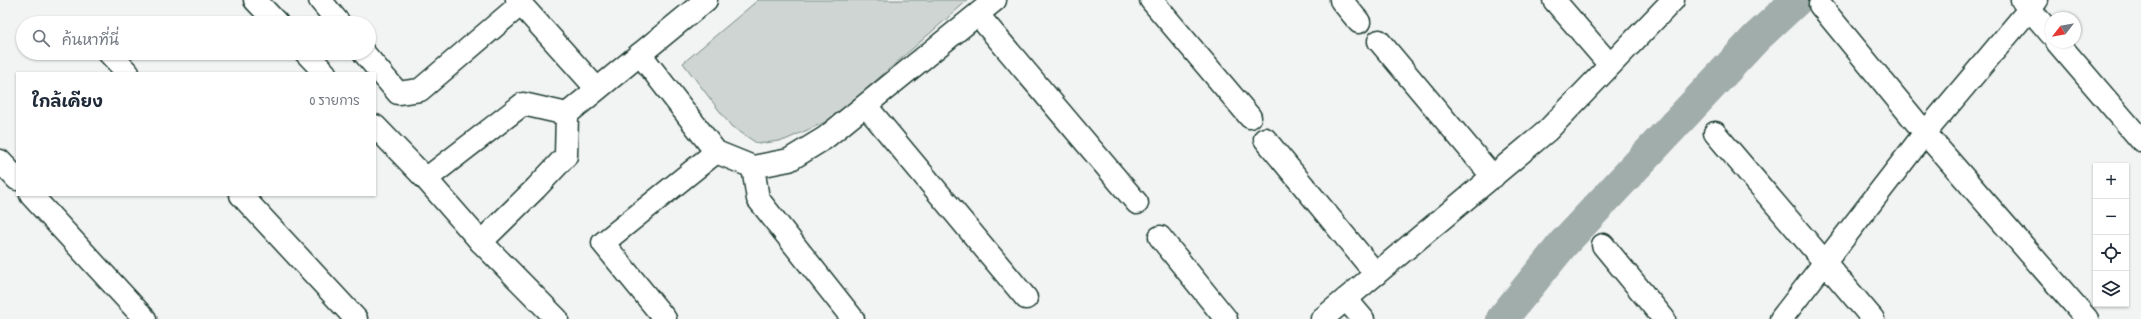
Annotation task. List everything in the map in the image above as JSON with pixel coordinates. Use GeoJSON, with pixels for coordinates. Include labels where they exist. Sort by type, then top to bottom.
{"type":"FeatureCollection","features":[{"type":"Feature","properties":{"kind":"street"},"geometry":{"type":"LineString","coordinates":[[255,0],[270,16]]}},
{"type":"Feature","properties":{"kind":"street"},"geometry":{"type":"LineString","coordinates":[[320,0],[333,16]]}},
{"type":"Feature","properties":{"kind":"street"},"geometry":{"type":"LineString","coordinates":[[481,242],[566,156],[567,114],[706,0]]}},
{"type":"Feature","properties":{"kind":"street"},"geometry":{"type":"LineString","coordinates":[[640,54],[716,152],[753,167],[790,160],[825,138],[995,0]]}},
{"type":"Feature","properties":{"kind":"street"},"geometry":{"type":"LineString","coordinates":[[1152,0],[1250,117]]}},
{"type":"Feature","properties":{"kind":"street"},"geometry":{"type":"LineString","coordinates":[[1341,0],[1359,22]]}},
{"type":"Feature","properties":{"kind":"street"},"geometry":{"type":"LineString","coordinates":[[1554,0],[1610,65]]}},
{"type":"Feature","properties":{"kind":"street"},"geometry":{"type":"LineString","coordinates":[[1322,319],[1547,131],[1673,0]]}},
{"type":"Feature","properties":{"kind":"street"},"geometry":{"type":"LineString","coordinates":[[370,60],[398,93],[420,90],[519,2],[597,89]]}},
{"type":"Feature","properties":{"kind":"street"},"geometry":{"type":"LineString","coordinates":[[1781,319],[1925,133],[2029,3],[2045,26]]}},
{"type":"Feature","properties":{"kind":"street"},"geometry":{"type":"LineString","coordinates":[[1820,5],[1925,133],[2087,319]]}},
{"type":"Feature","properties":{"kind":"street"},"geometry":{"type":"LineString","coordinates":[[978,15],[1137,203]]}},
{"type":"Feature","properties":{"kind":"street"},"geometry":{"type":"LineString","coordinates":[[1379,41],[1493,177]]}},
{"type":"Feature","properties":{"kind":"street"},"geometry":{"type":"LineString","coordinates":[[2063,48],[2141,140]]}},
{"type":"Feature","properties":{"kind":"street"},"geometry":{"type":"LineString","coordinates":[[116,60],[127,72]]}},
{"type":"Feature","properties":{"kind":"street"},"geometry":{"type":"LineString","coordinates":[[313,60],[324,72]]}},
{"type":"Feature","properties":{"kind":"street"},"geometry":{"type":"LineString","coordinates":[[426,179],[524,104],[567,114]]}},
{"type":"Feature","properties":{"kind":"street"},"geometry":{"type":"LineString","coordinates":[[866,106],[1026,298]]}},
{"type":"Feature","properties":{"kind":"street"},"geometry":{"type":"LineString","coordinates":[[376,127],[426,179],[481,242],[557,319]]}},
{"type":"Feature","properties":{"kind":"street"},"geometry":{"type":"LineString","coordinates":[[1715,133],[1873,319]]}},
{"type":"Feature","properties":{"kind":"street"},"geometry":{"type":"LineString","coordinates":[[1265,139],[1376,274]]}},
{"type":"Feature","properties":{"kind":"street"},"geometry":{"type":"LineString","coordinates":[[665,319],[603,243],[716,152]]}},
{"type":"Feature","properties":{"kind":"street"},"geometry":{"type":"LineString","coordinates":[[0,161],[16,178]]}},
{"type":"Feature","properties":{"kind":"street"},"geometry":{"type":"LineString","coordinates":[[753,167],[758,199],[853,319]]}},
{"type":"Feature","properties":{"kind":"street"},"geometry":{"type":"LineString","coordinates":[[32,196],[145,319]]}},
{"type":"Feature","properties":{"kind":"street"},"geometry":{"type":"LineString","coordinates":[[242,196],[356,319]]}},
{"type":"Feature","properties":{"kind":"street"},"geometry":{"type":"LineString","coordinates":[[1160,237],[1226,319]]}},
{"type":"Feature","properties":{"kind":"street"},"geometry":{"type":"LineString","coordinates":[[1603,245],[1664,319]]}},
{"type":"Feature","properties":{"kind":"street"},"geometry":{"type":"LineString","coordinates":[[1346,299],[1363,319]]}},
{"type":"Feature","properties":{"kind":"shaded area"},"geometry":{"type":"Polygon","coordinates":[[[758,0],[968,0],[832,119],[785,140],[758,144],[731,126],[683,63],[758,0]]]}},
{"type":"Feature","properties":{"kind":"waterway"},"geometry":{"type":"LineString","coordinates":[[1502,319],[1563,244],[1756,38],[1797,0]]}}]}
